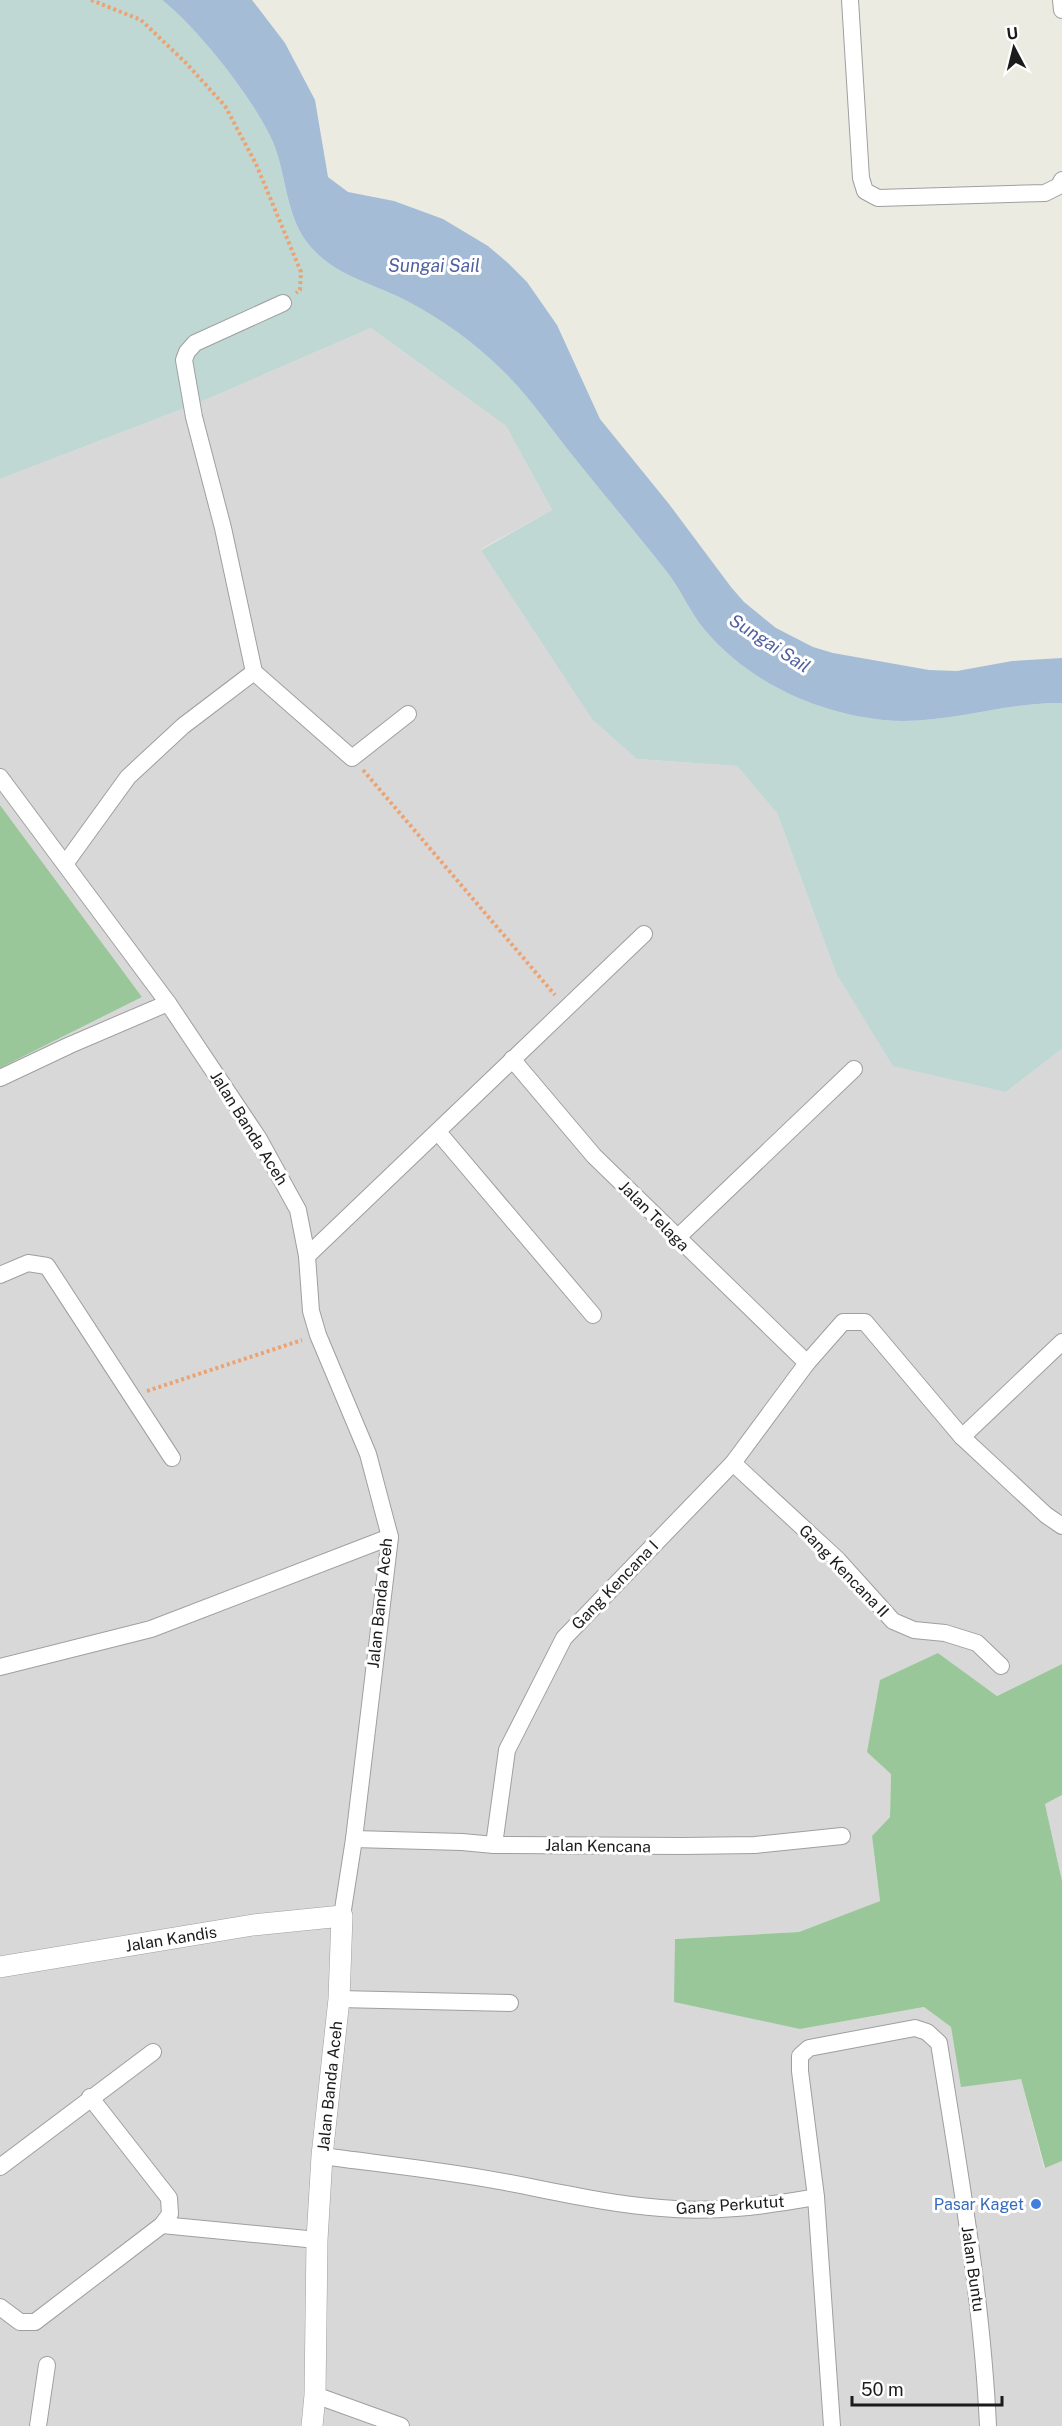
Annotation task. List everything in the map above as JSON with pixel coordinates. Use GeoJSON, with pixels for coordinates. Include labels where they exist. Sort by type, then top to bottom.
{"type":"FeatureCollection","features":[{"type":"Feature","properties":{"kind":"street"},"geometry":{"type":"LineString","coordinates":[[850,0],[861,178],[865,190],[878,198],[1045,193],[1059,186],[1062,180]]}},
{"type":"Feature","properties":{"kind":"street"},"geometry":{"type":"LineString","coordinates":[[1062,0],[1062,10]]}},
{"type":"Feature","properties":{"kind":"street"},"geometry":{"type":"LineString","coordinates":[[283,303],[195,343],[187,352],[184,360],[194,417],[223,528],[254,672],[352,758],[408,714]]}},
{"type":"Feature","properties":{"kind":"street"},"geometry":{"type":"LineString","coordinates":[[65,864],[128,777],[183,726],[254,672]]}},
{"type":"Feature","properties":{"kind":"street","name":"Jalan Banda Aceh"},"geometry":{"type":"LineString","coordinates":[[0,777],[168,1003],[259,1139],[293,1198],[298,1210],[307,1256],[311,1311],[318,1335],[368,1454],[390,1537],[354,1839],[342,1916],[339,1999],[322,2156],[316,2240],[315,2396],[312,2426]]}},
{"type":"Feature","properties":{"kind":"street"},"geometry":{"type":"LineString","coordinates":[[307,1256],[644,934]]}},
{"type":"Feature","properties":{"kind":"street"},"geometry":{"type":"LineString","coordinates":[[0,1078],[168,1003]]}},
{"type":"Feature","properties":{"kind":"street","name":"Jalan Telaga"},"geometry":{"type":"LineString","coordinates":[[512,1059],[594,1156],[676,1239],[807,1363]]}},
{"type":"Feature","properties":{"kind":"street"},"geometry":{"type":"LineString","coordinates":[[676,1239],[854,1069]]}},
{"type":"Feature","properties":{"kind":"street"},"geometry":{"type":"LineString","coordinates":[[438,1131],[593,1315]]}},
{"type":"Feature","properties":{"kind":"street"},"geometry":{"type":"LineString","coordinates":[[0,1275],[28,1263],[48,1266],[172,1458]]}},
{"type":"Feature","properties":{"kind":"street","name":"Gang Kencana I"},"geometry":{"type":"LineString","coordinates":[[494,1845],[507,1750],[564,1638],[733,1463],[807,1363],[843,1322],[864,1322],[962,1437],[1046,1515],[1062,1526]]}},
{"type":"Feature","properties":{"kind":"street"},"geometry":{"type":"LineString","coordinates":[[962,1437],[1062,1342]]}},
{"type":"Feature","properties":{"kind":"street","name":"Gang Kencana II"},"geometry":{"type":"LineString","coordinates":[[733,1463],[838,1560],[892,1621],[914,1630],[945,1634],[977,1643],[1001,1666]]}},
{"type":"Feature","properties":{"kind":"street"},"geometry":{"type":"LineString","coordinates":[[0,1667],[151,1629],[390,1537]]}},
{"type":"Feature","properties":{"kind":"street","name":"Jalan Kencana"},"geometry":{"type":"LineString","coordinates":[[354,1839],[494,1845],[682,1846],[754,1845],[842,1836]]}},
{"type":"Feature","properties":{"kind":"street","name":"Jalan Kandis"},"geometry":{"type":"LineString","coordinates":[[0,1967],[253,1925],[342,1916]]}},
{"type":"Feature","properties":{"kind":"street"},"geometry":{"type":"LineString","coordinates":[[339,1999],[510,2003]]}},
{"type":"Feature","properties":{"kind":"street","name":"Jalan Buntu"},"geometry":{"type":"LineString","coordinates":[[816,2197],[800,2056],[808,2048],[915,2028],[927,2032],[939,2043],[961,2184],[985,2355],[988,2426]]}},
{"type":"Feature","properties":{"kind":"street"},"geometry":{"type":"LineString","coordinates":[[0,2167],[90,2097],[153,2052]]}},
{"type":"Feature","properties":{"kind":"street"},"geometry":{"type":"LineString","coordinates":[[0,2307],[20,2322],[35,2322],[162,2225],[170,2214],[169,2198],[90,2097]]}},
{"type":"Feature","properties":{"kind":"street","name":"Gang Perkutut"},"geometry":{"type":"LineString","coordinates":[[322,2156],[497,2180],[601,2201],[662,2209],[706,2210],[781,2203],[816,2197]]}},
{"type":"Feature","properties":{"kind":"street"},"geometry":{"type":"LineString","coordinates":[[816,2197],[832,2426]]}},
{"type":"Feature","properties":{"kind":"street"},"geometry":{"type":"LineString","coordinates":[[162,2225],[316,2240]]}},
{"type":"Feature","properties":{"kind":"street"},"geometry":{"type":"LineString","coordinates":[[38,2426],[47,2365]]}},
{"type":"Feature","properties":{"kind":"street"},"geometry":{"type":"LineString","coordinates":[[315,2396],[400,2426]]}},
{"type":"Feature","properties":{"kind":"path"},"geometry":{"type":"LineString","coordinates":[[91,0],[141,20],[186,63],[225,106],[256,164],[301,273],[300,290],[283,303]]}},
{"type":"Feature","properties":{"kind":"path"},"geometry":{"type":"LineString","coordinates":[[352,758],[566,1007]]}},
{"type":"Feature","properties":{"kind":"path"},"geometry":{"type":"LineString","coordinates":[[132,1396],[318,1335]]}},
{"type":"Feature","properties":{"kind":"shaded area"},"geometry":{"type":"Polygon","coordinates":[[[0,0],[162,0],[177,13],[226,68],[256,110],[275,147],[295,220],[306,241],[316,253],[353,277],[393,294],[432,315],[469,341],[511,379],[667,572],[704,629],[741,665],[762,679],[809,702],[833,710],[883,720],[928,720],[1017,706],[1062,703],[1062,1049],[1006,1092],[893,1066],[836,973],[777,813],[737,766],[637,759],[592,719],[481,550],[552,510],[506,426],[371,328],[203,401],[0,479],[0,0]]]}},
{"type":"Feature","properties":{"kind":"shaded area"},"geometry":{"type":"Polygon","coordinates":[[[371,328],[506,426],[552,510],[481,549],[637,759],[737,766],[777,813],[836,973],[1006,1092],[1062,1049],[1062,1664],[997,1696],[938,1653],[891,1774],[890,1817],[872,1836],[880,1901],[799,1932],[675,1939],[800,2029],[924,2007],[951,2027],[962,2086],[1021,2079],[1044,2168],[1062,2161],[1062,2426],[0,2426],[0,1068],[142,997],[0,805],[0,479],[203,401],[371,328]]]}},
{"type":"Feature","properties":{"kind":"shaded area"},"geometry":{"type":"Polygon","coordinates":[[[1062,1795],[1062,1881],[1045,1804],[1062,1795]]]}},
{"type":"Feature","properties":{"kind":"green space"},"geometry":{"type":"Polygon","coordinates":[[[0,805],[142,997],[0,1068],[0,805]]]}},
{"type":"Feature","properties":{"kind":"green space"},"geometry":{"type":"Polygon","coordinates":[[[938,1653],[997,1696],[1062,1664],[1062,1795],[1045,1804],[1062,1881],[1062,2161],[1045,2168],[1021,2079],[961,2087],[951,2027],[924,2007],[800,2029],[674,2002],[675,1939],[799,1932],[880,1901],[872,1836],[890,1817],[891,1774],[867,1752],[880,1680],[938,1653]]]}},
{"type":"Feature","properties":{"kind":"water","name":"Sungai Sail"},"geometry":{"type":"Polygon","coordinates":[[[162,0],[252,0],[285,43],[315,100],[328,177],[348,192],[394,201],[443,219],[488,246],[527,282],[557,325],[600,419],[669,504],[731,587],[744,602],[776,628],[813,647],[833,653],[929,670],[957,671],[1012,661],[1062,658],[1062,703],[1017,706],[928,720],[883,720],[833,710],[809,702],[785,692],[741,665],[704,629],[667,572],[527,397],[502,370],[445,323],[407,301],[340,270],[316,253],[306,241],[295,220],[275,147],[256,110],[226,68],[193,29],[162,0]]]}},
{"type":"Feature","properties":{"kind":"place","name":"Pasar Kaget"},"geometry":{"type":"Point","coordinates":[1036,2204]}}]}
